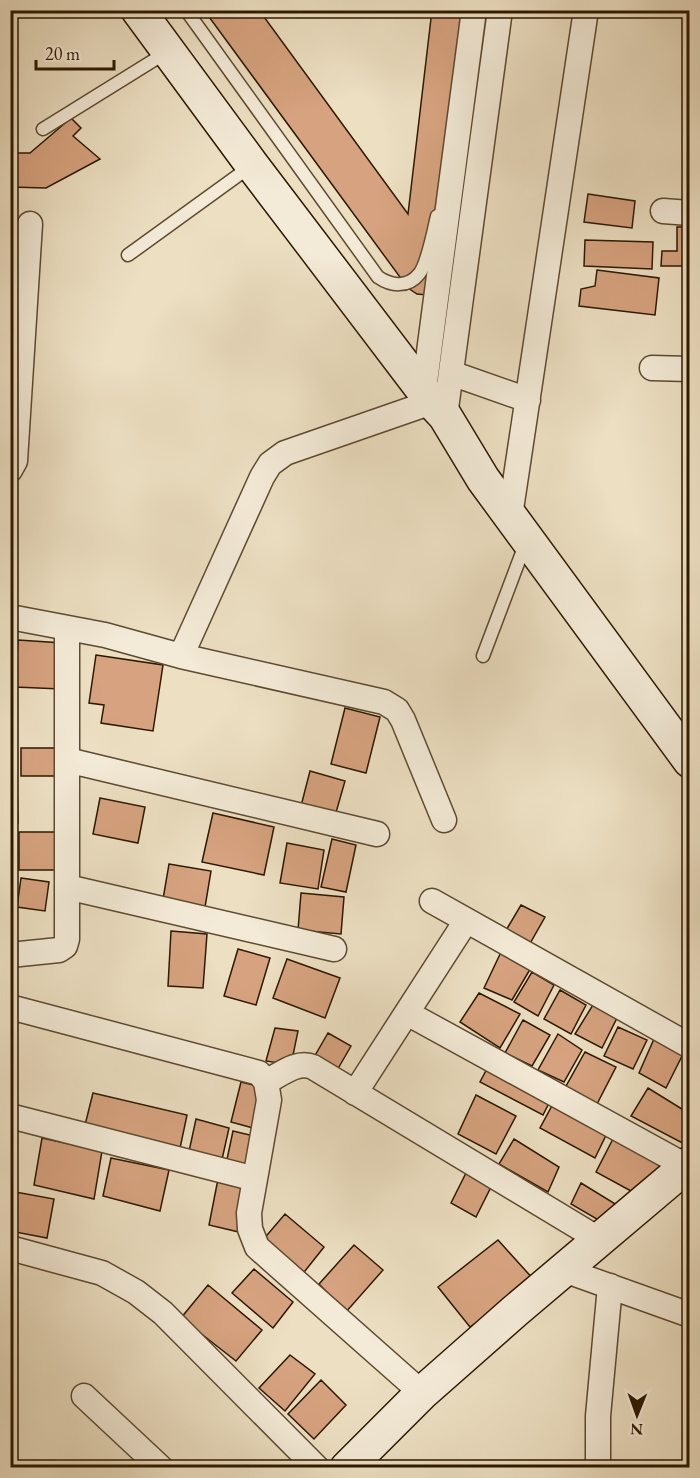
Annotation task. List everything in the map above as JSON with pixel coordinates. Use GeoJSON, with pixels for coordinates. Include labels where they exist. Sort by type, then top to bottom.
{"type":"FeatureCollection","features":[{"type":"Feature","properties":{"kind":"street"},"geometry":{"type":"LineString","coordinates":[[138,10],[252,165],[434,402],[483,479],[690,761]]}},
{"type":"Feature","properties":{"kind":"street"},"geometry":{"type":"LineString","coordinates":[[434,402],[453,160],[474,10]]}},
{"type":"Feature","properties":{"kind":"street"},"geometry":{"type":"LineString","coordinates":[[181,656],[270,464],[285,453],[434,402],[451,373],[500,10]]}},
{"type":"Feature","properties":{"kind":"street"},"geometry":{"type":"LineString","coordinates":[[519,528],[528,400],[586,10]]}},
{"type":"Feature","properties":{"kind":"street"},"geometry":{"type":"LineString","coordinates":[[663,211],[690,213]]}},
{"type":"Feature","properties":{"kind":"street"},"geometry":{"type":"LineString","coordinates":[[10,470],[15,461],[30,224]]}},
{"type":"Feature","properties":{"kind":"street"},"geometry":{"type":"LineString","coordinates":[[652,368],[690,369]]}},
{"type":"Feature","properties":{"kind":"street"},"geometry":{"type":"LineString","coordinates":[[451,373],[528,400]]}},
{"type":"Feature","properties":{"kind":"street"},"geometry":{"type":"LineString","coordinates":[[10,617],[105,635],[181,656],[384,702],[397,710],[403,720],[444,820]]}},
{"type":"Feature","properties":{"kind":"street"},"geometry":{"type":"LineString","coordinates":[[10,955],[59,950],[65,946],[67,939],[67,628]]}},
{"type":"Feature","properties":{"kind":"street"},"geometry":{"type":"LineString","coordinates":[[67,760],[377,834]]}},
{"type":"Feature","properties":{"kind":"street"},"geometry":{"type":"LineString","coordinates":[[67,887],[334,949]]}},
{"type":"Feature","properties":{"kind":"street"},"geometry":{"type":"LineString","coordinates":[[432,901],[690,1046]]}},
{"type":"Feature","properties":{"kind":"street"},"geometry":{"type":"LineString","coordinates":[[355,1092],[466,921]]}},
{"type":"Feature","properties":{"kind":"street"},"geometry":{"type":"LineString","coordinates":[[10,1007],[259,1073],[266,1082],[269,1100],[249,1213],[250,1229],[257,1247],[422,1393]]}},
{"type":"Feature","properties":{"kind":"street"},"geometry":{"type":"LineString","coordinates":[[347,1467],[422,1393],[688,1165],[407,1012]]}},
{"type":"Feature","properties":{"kind":"street"},"geometry":{"type":"LineString","coordinates":[[266,1082],[298,1065],[306,1064],[600,1240]]}},
{"type":"Feature","properties":{"kind":"street"},"geometry":{"type":"LineString","coordinates":[[10,1116],[255,1179]]}},
{"type":"Feature","properties":{"kind":"street"},"geometry":{"type":"LineString","coordinates":[[10,1248],[102,1273],[136,1292],[163,1314],[317,1467]]}},
{"type":"Feature","properties":{"kind":"street"},"geometry":{"type":"LineString","coordinates":[[564,1270],[690,1315]]}},
{"type":"Feature","properties":{"kind":"street"},"geometry":{"type":"LineString","coordinates":[[598,1467],[598,1416],[610,1286]]}},
{"type":"Feature","properties":{"kind":"street"},"geometry":{"type":"LineString","coordinates":[[84,1396],[161,1467]]}},
{"type":"Feature","properties":{"kind":"lane"},"geometry":{"type":"LineString","coordinates":[[186,10],[378,278],[387,284],[398,285],[409,282],[420,273],[453,160]]}},
{"type":"Feature","properties":{"kind":"lane"},"geometry":{"type":"LineString","coordinates":[[43,129],[168,51]]}},
{"type":"Feature","properties":{"kind":"lane"},"geometry":{"type":"LineString","coordinates":[[128,255],[252,165]]}},
{"type":"Feature","properties":{"kind":"lane"},"geometry":{"type":"LineString","coordinates":[[483,656],[519,528]]}},
{"type":"Feature","properties":{"kind":"building"},"geometry":{"type":"Polygon","coordinates":[[[10,10],[13,10],[10,112],[10,10]]]}},
{"type":"Feature","properties":{"kind":"building"},"geometry":{"type":"Polygon","coordinates":[[[204,10],[259,10],[408,214],[432,10],[478,10],[427,295],[417,294],[408,288],[204,10]]]}},
{"type":"Feature","properties":{"kind":"building"},"geometry":{"type":"Polygon","coordinates":[[[71,118],[81,128],[73,136],[100,159],[46,188],[10,187],[10,153],[30,153],[71,118]]]}},
{"type":"Feature","properties":{"kind":"building"},"geometry":{"type":"Polygon","coordinates":[[[588,194],[635,201],[632,228],[584,222],[588,194]]]}},
{"type":"Feature","properties":{"kind":"building"},"geometry":{"type":"Polygon","coordinates":[[[677,227],[690,227],[690,266],[661,266],[662,251],[677,251],[677,227]]]}},
{"type":"Feature","properties":{"kind":"building"},"geometry":{"type":"Polygon","coordinates":[[[585,240],[653,242],[652,269],[584,266],[585,240]]]}},
{"type":"Feature","properties":{"kind":"building"},"geometry":{"type":"Polygon","coordinates":[[[597,270],[659,278],[655,315],[579,306],[581,289],[595,286],[597,270]]]}},
{"type":"Feature","properties":{"kind":"building"},"geometry":{"type":"Polygon","coordinates":[[[18,640],[63,643],[61,689],[15,687],[18,640]]]}},
{"type":"Feature","properties":{"kind":"building"},"geometry":{"type":"Polygon","coordinates":[[[96,655],[163,665],[153,731],[101,723],[104,705],[89,703],[96,655]]]}},
{"type":"Feature","properties":{"kind":"building"},"geometry":{"type":"Polygon","coordinates":[[[10,696],[13,696],[13,727],[10,727],[10,696]]]}},
{"type":"Feature","properties":{"kind":"building"},"geometry":{"type":"Polygon","coordinates":[[[345,708],[380,717],[366,773],[331,764],[345,708]]]}},
{"type":"Feature","properties":{"kind":"building"},"geometry":{"type":"Polygon","coordinates":[[[10,732],[16,732],[17,770],[10,770],[10,732]]]}},
{"type":"Feature","properties":{"kind":"building"},"geometry":{"type":"Polygon","coordinates":[[[21,748],[58,748],[58,776],[21,776],[21,748]]]}},
{"type":"Feature","properties":{"kind":"building"},"geometry":{"type":"Polygon","coordinates":[[[310,771],[345,781],[335,816],[301,806],[310,771]]]}},
{"type":"Feature","properties":{"kind":"building"},"geometry":{"type":"Polygon","coordinates":[[[10,785],[17,785],[18,823],[10,823],[10,785]]]}},
{"type":"Feature","properties":{"kind":"building"},"geometry":{"type":"Polygon","coordinates":[[[100,798],[145,807],[138,843],[93,834],[100,798]]]}},
{"type":"Feature","properties":{"kind":"building"},"geometry":{"type":"Polygon","coordinates":[[[213,813],[274,827],[264,875],[202,862],[213,813]]]}},
{"type":"Feature","properties":{"kind":"building"},"geometry":{"type":"Polygon","coordinates":[[[19,832],[63,832],[63,870],[19,870],[19,832]]]}},
{"type":"Feature","properties":{"kind":"building"},"geometry":{"type":"Polygon","coordinates":[[[332,839],[356,845],[346,892],[321,887],[332,839]]]}},
{"type":"Feature","properties":{"kind":"building"},"geometry":{"type":"Polygon","coordinates":[[[287,843],[324,850],[318,889],[280,883],[287,843]]]}},
{"type":"Feature","properties":{"kind":"building"},"geometry":{"type":"Polygon","coordinates":[[[169,864],[211,871],[204,913],[162,905],[169,864]]]}},
{"type":"Feature","properties":{"kind":"building"},"geometry":{"type":"Polygon","coordinates":[[[21,878],[49,882],[45,911],[17,907],[21,878]]]}},
{"type":"Feature","properties":{"kind":"building"},"geometry":{"type":"Polygon","coordinates":[[[301,893],[344,897],[341,934],[298,930],[301,893]]]}},
{"type":"Feature","properties":{"kind":"building"},"geometry":{"type":"Polygon","coordinates":[[[521,905],[545,917],[528,947],[505,932],[521,905]]]}},
{"type":"Feature","properties":{"kind":"building"},"geometry":{"type":"Polygon","coordinates":[[[171,931],[207,934],[203,988],[168,986],[171,931]]]}},
{"type":"Feature","properties":{"kind":"building"},"geometry":{"type":"Polygon","coordinates":[[[238,949],[270,958],[256,1005],[224,996],[238,949]]]}},
{"type":"Feature","properties":{"kind":"building"},"geometry":{"type":"Polygon","coordinates":[[[502,950],[532,966],[512,1000],[484,988],[502,950]]]}},
{"type":"Feature","properties":{"kind":"building"},"geometry":{"type":"Polygon","coordinates":[[[287,959],[340,978],[325,1018],[273,998],[287,959]]]}},
{"type":"Feature","properties":{"kind":"building"},"geometry":{"type":"Polygon","coordinates":[[[532,972],[554,985],[538,1016],[514,1002],[532,972]]]}},
{"type":"Feature","properties":{"kind":"building"},"geometry":{"type":"Polygon","coordinates":[[[560,990],[586,1005],[571,1034],[544,1019],[560,990]]]}},
{"type":"Feature","properties":{"kind":"building"},"geometry":{"type":"Polygon","coordinates":[[[479,993],[520,1014],[500,1048],[460,1022],[479,993]]]}},
{"type":"Feature","properties":{"kind":"building"},"geometry":{"type":"Polygon","coordinates":[[[596,1000],[619,1014],[602,1048],[575,1034],[596,1000]]]}},
{"type":"Feature","properties":{"kind":"building"},"geometry":{"type":"Polygon","coordinates":[[[523,1020],[550,1035],[532,1066],[505,1053],[523,1020]]]}},
{"type":"Feature","properties":{"kind":"building"},"geometry":{"type":"Polygon","coordinates":[[[618,1027],[647,1040],[633,1069],[604,1056],[618,1027]]]}},
{"type":"Feature","properties":{"kind":"building"},"geometry":{"type":"Polygon","coordinates":[[[275,1028],[298,1031],[291,1065],[266,1061],[275,1028]]]}},
{"type":"Feature","properties":{"kind":"building"},"geometry":{"type":"Polygon","coordinates":[[[328,1033],[351,1046],[336,1072],[313,1059],[328,1033]]]}},
{"type":"Feature","properties":{"kind":"building"},"geometry":{"type":"Polygon","coordinates":[[[558,1034],[582,1050],[564,1082],[538,1070],[558,1034]]]}},
{"type":"Feature","properties":{"kind":"building"},"geometry":{"type":"Polygon","coordinates":[[[654,1039],[684,1052],[666,1088],[639,1073],[654,1039]]]}},
{"type":"Feature","properties":{"kind":"building"},"geometry":{"type":"Polygon","coordinates":[[[585,1052],[616,1067],[597,1104],[565,1088],[585,1052]]]}},
{"type":"Feature","properties":{"kind":"building"},"geometry":{"type":"Polygon","coordinates":[[[490,1063],[551,1099],[543,1115],[480,1082],[490,1063]]]}},
{"type":"Feature","properties":{"kind":"building"},"geometry":{"type":"Polygon","coordinates":[[[241,1082],[261,1087],[253,1128],[231,1122],[241,1082]]]}},
{"type":"Feature","properties":{"kind":"building"},"geometry":{"type":"Polygon","coordinates":[[[648,1088],[690,1114],[690,1147],[631,1116],[648,1088]]]}},
{"type":"Feature","properties":{"kind":"building"},"geometry":{"type":"Polygon","coordinates":[[[93,1093],[187,1115],[179,1153],[84,1129],[93,1093]]]}},
{"type":"Feature","properties":{"kind":"building"},"geometry":{"type":"Polygon","coordinates":[[[476,1095],[516,1116],[496,1154],[458,1134],[476,1095]]]}},
{"type":"Feature","properties":{"kind":"building"},"geometry":{"type":"Polygon","coordinates":[[[554,1102],[609,1129],[595,1158],[540,1128],[554,1102]]]}},
{"type":"Feature","properties":{"kind":"building"},"geometry":{"type":"Polygon","coordinates":[[[196,1119],[229,1128],[221,1164],[188,1156],[196,1119]]]}},
{"type":"Feature","properties":{"kind":"building"},"geometry":{"type":"Polygon","coordinates":[[[233,1131],[258,1137],[252,1172],[226,1164],[233,1131]]]}},
{"type":"Feature","properties":{"kind":"building"},"geometry":{"type":"Polygon","coordinates":[[[615,1135],[674,1168],[642,1197],[596,1172],[615,1135]]]}},
{"type":"Feature","properties":{"kind":"building"},"geometry":{"type":"Polygon","coordinates":[[[42,1138],[102,1151],[94,1199],[34,1185],[42,1138]]]}},
{"type":"Feature","properties":{"kind":"building"},"geometry":{"type":"Polygon","coordinates":[[[514,1139],[559,1167],[548,1192],[499,1164],[514,1139]]]}},
{"type":"Feature","properties":{"kind":"building"},"geometry":{"type":"Polygon","coordinates":[[[111,1158],[169,1170],[160,1211],[103,1196],[111,1158]]]}},
{"type":"Feature","properties":{"kind":"building"},"geometry":{"type":"Polygon","coordinates":[[[467,1171],[492,1185],[476,1217],[451,1203],[467,1171]]]}},
{"type":"Feature","properties":{"kind":"building"},"geometry":{"type":"Polygon","coordinates":[[[218,1179],[250,1188],[243,1233],[209,1225],[218,1179]]]}},
{"type":"Feature","properties":{"kind":"building"},"geometry":{"type":"Polygon","coordinates":[[[581,1183],[617,1205],[607,1225],[571,1204],[581,1183]]]}},
{"type":"Feature","properties":{"kind":"building"},"geometry":{"type":"Polygon","coordinates":[[[10,1191],[54,1199],[47,1238],[10,1231],[10,1191]]]}},
{"type":"Feature","properties":{"kind":"building"},"geometry":{"type":"Polygon","coordinates":[[[285,1214],[324,1247],[301,1276],[262,1241],[285,1214]]]}},
{"type":"Feature","properties":{"kind":"building"},"geometry":{"type":"Polygon","coordinates":[[[498,1240],[535,1281],[470,1327],[438,1287],[498,1240]]]}},
{"type":"Feature","properties":{"kind":"building"},"geometry":{"type":"Polygon","coordinates":[[[354,1245],[383,1270],[346,1312],[319,1284],[354,1245]]]}},
{"type":"Feature","properties":{"kind":"building"},"geometry":{"type":"Polygon","coordinates":[[[254,1269],[293,1302],[273,1328],[232,1293],[254,1269]]]}},
{"type":"Feature","properties":{"kind":"building"},"geometry":{"type":"Polygon","coordinates":[[[208,1285],[262,1330],[236,1361],[181,1318],[208,1285]]]}},
{"type":"Feature","properties":{"kind":"building"},"geometry":{"type":"Polygon","coordinates":[[[290,1355],[315,1374],[285,1411],[259,1388],[290,1355]]]}},
{"type":"Feature","properties":{"kind":"building"},"geometry":{"type":"Polygon","coordinates":[[[321,1380],[346,1405],[314,1439],[288,1414],[321,1380]]]}}]}
